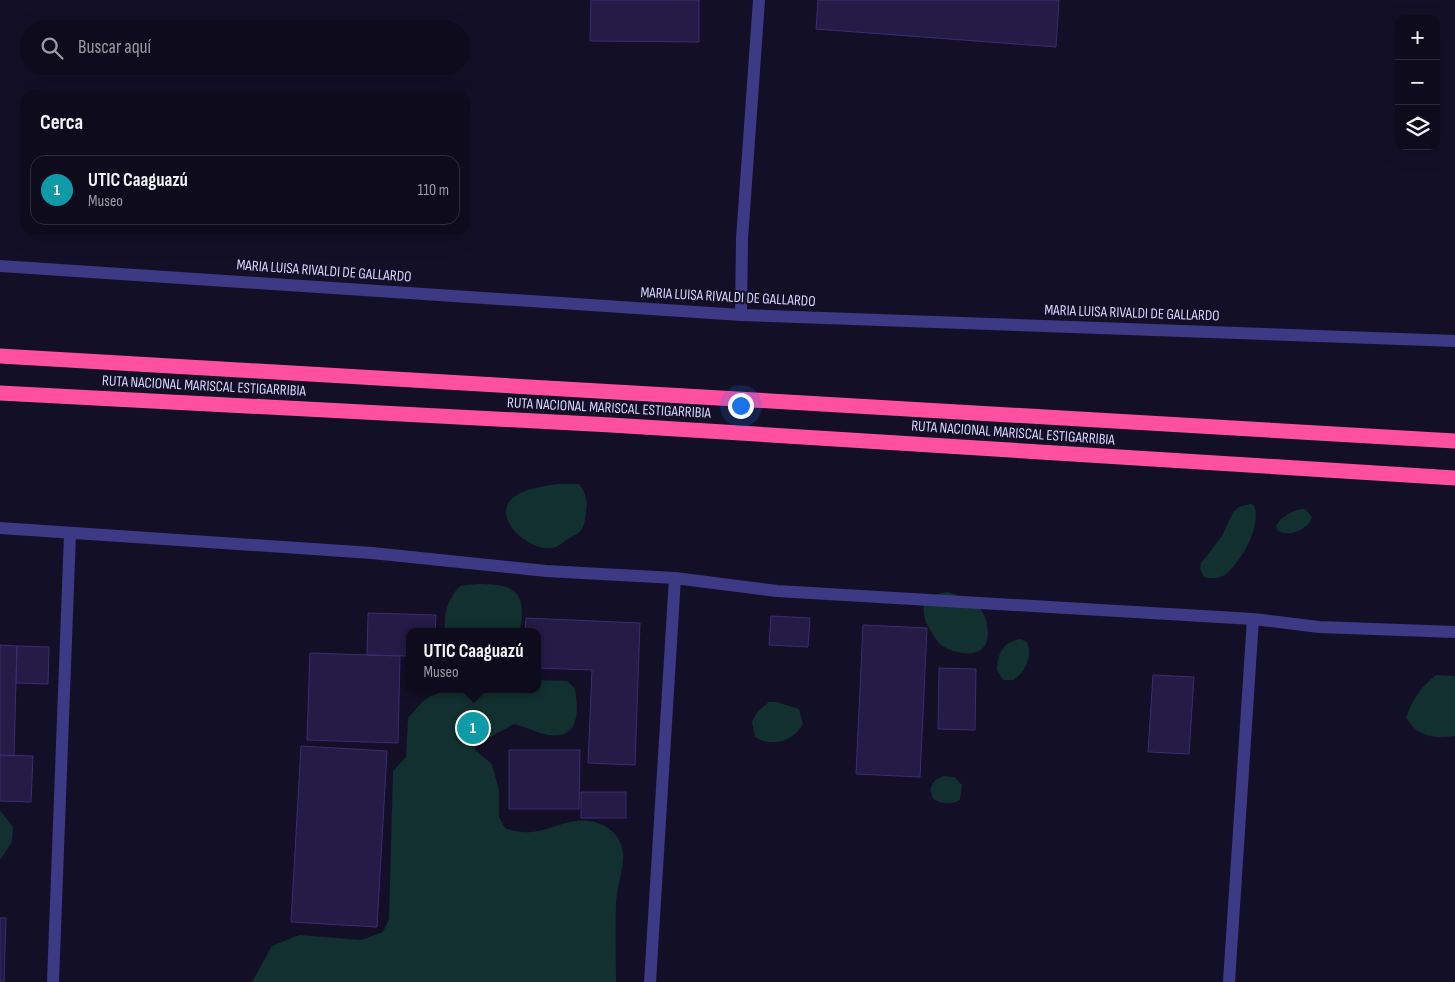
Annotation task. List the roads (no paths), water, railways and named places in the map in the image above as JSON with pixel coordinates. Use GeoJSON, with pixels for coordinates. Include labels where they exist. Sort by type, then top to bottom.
{"type":"FeatureCollection","features":[{"type":"Feature","properties":{"kind":"highway","name":"RUTA NACIONAL MARISCAL ESTIGARRIBIA"},"geometry":{"type":"LineString","coordinates":[[0,356],[1455,441]]}},
{"type":"Feature","properties":{"kind":"highway","name":"RUTA NACIONAL MARISCAL ESTIGARRIBIA"},"geometry":{"type":"LineString","coordinates":[[0,393],[611,425],[1455,478]]}},
{"type":"Feature","properties":{"kind":"street"},"geometry":{"type":"LineString","coordinates":[[741,315],[742,239],[758,0]]}},
{"type":"Feature","properties":{"kind":"street","name":"MARIA LUISA RIVALDI DE GALLARDO"},"geometry":{"type":"LineString","coordinates":[[0,266],[741,315],[1455,341]]}},
{"type":"Feature","properties":{"kind":"street"},"geometry":{"type":"LineString","coordinates":[[0,528],[372,553],[546,571],[675,578],[777,591],[1253,619],[1319,627],[1455,632]]}},
{"type":"Feature","properties":{"kind":"street"},"geometry":{"type":"LineString","coordinates":[[52,982],[70,534]]}},
{"type":"Feature","properties":{"kind":"street"},"geometry":{"type":"LineString","coordinates":[[650,982],[675,578]]}},
{"type":"Feature","properties":{"kind":"street"},"geometry":{"type":"LineString","coordinates":[[1230,982],[1253,619]]}},
{"type":"Feature","properties":{"kind":"place","name":"UTIC Caaguazú"},"geometry":{"type":"Point","coordinates":[473,728]}}]}
